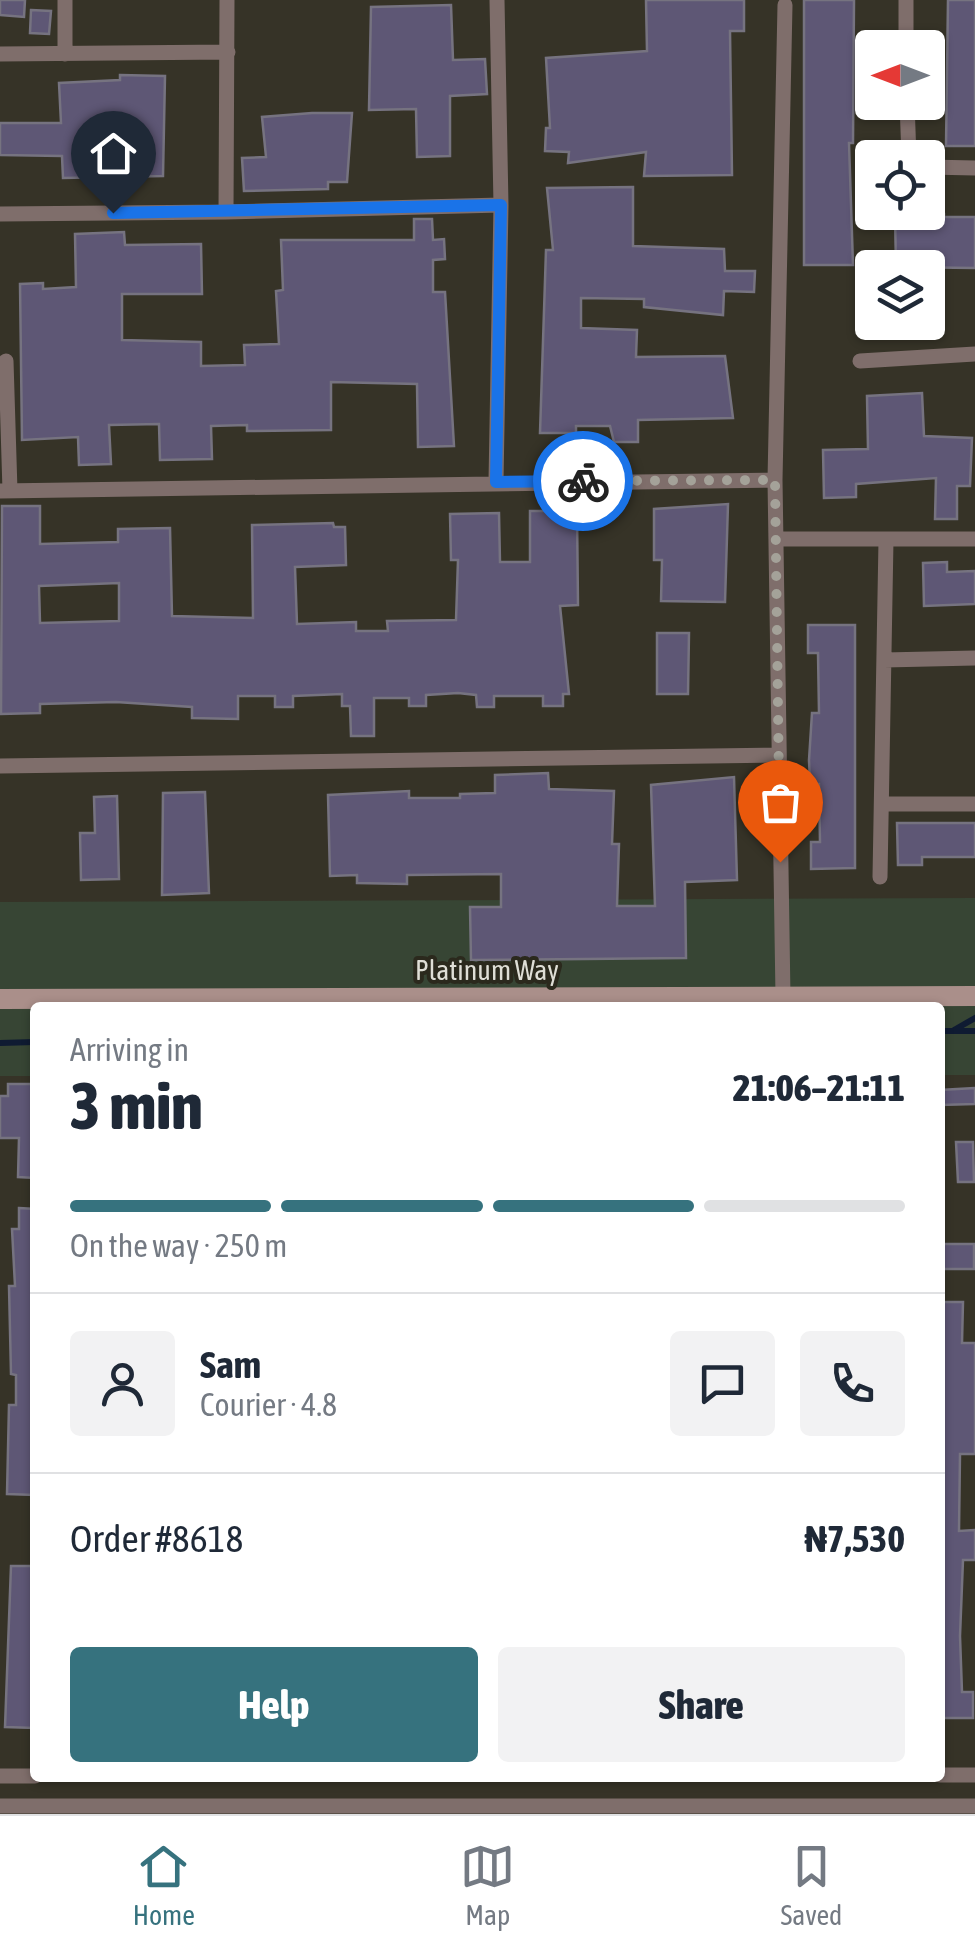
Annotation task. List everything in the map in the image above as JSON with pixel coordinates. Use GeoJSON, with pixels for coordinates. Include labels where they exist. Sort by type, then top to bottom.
{"type":"FeatureCollection","features":[{"type":"Feature","properties":{"kind":"street"},"geometry":{"type":"LineString","coordinates":[[65,0],[65,54]]}},
{"type":"Feature","properties":{"kind":"street"},"geometry":{"type":"LineString","coordinates":[[226,212],[227,0]]}},
{"type":"Feature","properties":{"kind":"street"},"geometry":{"type":"LineString","coordinates":[[496,482],[501,205],[497,0]]}},
{"type":"Feature","properties":{"kind":"street"},"geometry":{"type":"LineString","coordinates":[[906,0],[906,30]]}},
{"type":"Feature","properties":{"kind":"street"},"geometry":{"type":"LineString","coordinates":[[784,997],[775,480],[785,6]]}},
{"type":"Feature","properties":{"kind":"street"},"geometry":{"type":"LineString","coordinates":[[0,54],[228,52]]}},
{"type":"Feature","properties":{"kind":"street"},"geometry":{"type":"LineString","coordinates":[[945,167],[975,168]]}},
{"type":"Feature","properties":{"kind":"street"},"geometry":{"type":"LineString","coordinates":[[0,214],[501,205]]}},
{"type":"Feature","properties":{"kind":"street"},"geometry":{"type":"LineString","coordinates":[[860,361],[975,354]]}},
{"type":"Feature","properties":{"kind":"street"},"geometry":{"type":"LineString","coordinates":[[6,361],[5,491],[775,480]]}},
{"type":"Feature","properties":{"kind":"street"},"geometry":{"type":"LineString","coordinates":[[778,539],[975,539]]}},
{"type":"Feature","properties":{"kind":"street"},"geometry":{"type":"LineString","coordinates":[[880,877],[886,540]]}},
{"type":"Feature","properties":{"kind":"street"},"geometry":{"type":"LineString","coordinates":[[884,660],[975,658]]}},
{"type":"Feature","properties":{"kind":"street"},"geometry":{"type":"LineString","coordinates":[[0,766],[777,755]]}},
{"type":"Feature","properties":{"kind":"street"},"geometry":{"type":"LineString","coordinates":[[882,804],[975,804]]}},
{"type":"Feature","properties":{"kind":"street","name":"Platinum Way"},"geometry":{"type":"LineString","coordinates":[[0,999],[975,996]]}},
{"type":"Feature","properties":{"kind":"street"},"geometry":{"type":"LineString","coordinates":[[945,1775],[975,1775]]}},
{"type":"Feature","properties":{"kind":"street"},"geometry":{"type":"LineString","coordinates":[[0,1776],[30,1776]]}},
{"type":"Feature","properties":{"kind":"street"},"geometry":{"type":"LineString","coordinates":[[0,1806],[209,1810],[975,1806]]}},
{"type":"Feature","properties":{"kind":"green space"},"geometry":{"type":"Polygon","coordinates":[[[975,898],[975,1075],[945,1075],[945,1002],[30,1002],[30,1076],[0,1076],[0,902],[975,898]]]}},
{"type":"Feature","properties":{"kind":"building"},"geometry":{"type":"Polygon","coordinates":[[[0,0],[25,0],[24,17],[0,15],[0,0]]]}},
{"type":"Feature","properties":{"kind":"building"},"geometry":{"type":"Polygon","coordinates":[[[646,0],[744,0],[744,31],[730,31],[732,175],[644,176],[646,152],[568,163],[569,152],[545,151],[546,128],[550,128],[546,58],[647,51],[646,0]]]}},
{"type":"Feature","properties":{"kind":"building"},"geometry":{"type":"Polygon","coordinates":[[[804,0],[854,0],[853,143],[849,143],[853,265],[804,265],[804,0]]]}},
{"type":"Feature","properties":{"kind":"building"},"geometry":{"type":"Polygon","coordinates":[[[948,0],[975,0],[975,146],[946,146],[948,0]]]}},
{"type":"Feature","properties":{"kind":"building"},"geometry":{"type":"Polygon","coordinates":[[[451,5],[453,60],[485,59],[487,94],[450,96],[450,156],[417,157],[416,109],[369,110],[371,7],[451,5]]]}},
{"type":"Feature","properties":{"kind":"building"},"geometry":{"type":"Polygon","coordinates":[[[31,10],[51,11],[49,34],[30,33],[31,10]]]}},
{"type":"Feature","properties":{"kind":"building"},"geometry":{"type":"Polygon","coordinates":[[[120,75],[165,76],[163,176],[63,178],[62,156],[0,155],[0,123],[61,123],[59,83],[120,80],[120,75]]]}},
{"type":"Feature","properties":{"kind":"building"},"geometry":{"type":"Polygon","coordinates":[[[352,113],[347,182],[328,182],[328,189],[244,191],[242,158],[266,157],[262,117],[352,113]]]}},
{"type":"Feature","properties":{"kind":"building"},"geometry":{"type":"Polygon","coordinates":[[[633,187],[633,246],[724,249],[725,271],[755,271],[754,292],[724,291],[723,315],[644,307],[644,299],[581,298],[581,328],[637,330],[636,357],[725,356],[733,418],[638,420],[638,442],[614,442],[610,426],[576,426],[576,433],[540,433],[546,250],[553,250],[547,188],[633,187]]]}},
{"type":"Feature","properties":{"kind":"building"},"geometry":{"type":"Polygon","coordinates":[[[945,217],[975,217],[975,268],[945,268],[945,250],[896,250],[895,230],[945,230],[945,217]]]}},
{"type":"Feature","properties":{"kind":"building"},"geometry":{"type":"Polygon","coordinates":[[[414,219],[432,219],[433,240],[444,239],[445,259],[433,260],[433,292],[445,292],[454,446],[418,447],[417,384],[331,382],[331,430],[247,431],[247,425],[211,426],[212,459],[160,460],[159,424],[109,425],[111,464],[79,465],[78,437],[22,440],[20,284],[43,283],[43,289],[76,287],[75,234],[124,232],[125,245],[201,244],[202,294],[122,294],[122,340],[201,342],[201,366],[245,365],[244,345],[279,344],[276,291],[283,290],[281,240],[414,240],[414,219]]]}},
{"type":"Feature","properties":{"kind":"building"},"geometry":{"type":"Polygon","coordinates":[[[922,393],[924,436],[972,438],[970,486],[957,486],[957,519],[935,519],[936,478],[856,484],[856,497],[824,498],[823,450],[868,449],[867,396],[922,393]]]}},
{"type":"Feature","properties":{"kind":"building"},"geometry":{"type":"Polygon","coordinates":[[[728,504],[725,602],[661,601],[662,560],[654,560],[654,509],[728,504]]]}},
{"type":"Feature","properties":{"kind":"building"},"geometry":{"type":"Polygon","coordinates":[[[2,506],[40,506],[40,544],[118,542],[118,529],[170,528],[172,616],[253,618],[252,525],[333,523],[334,527],[345,527],[346,565],[295,567],[297,624],[356,622],[356,631],[388,631],[387,621],[456,620],[458,560],[451,560],[450,514],[499,513],[500,562],[530,562],[530,511],[577,511],[578,605],[560,606],[569,694],[563,694],[563,706],[543,706],[543,696],[494,696],[494,707],[477,707],[476,695],[458,693],[426,695],[426,706],[409,706],[409,698],[374,698],[374,736],[351,736],[350,706],[342,706],[342,694],[293,696],[293,707],[275,707],[275,696],[238,696],[238,719],[192,718],[192,707],[116,702],[40,704],[40,713],[1,714],[2,506]],[[119,583],[39,586],[40,623],[119,621],[119,583]]]}},
{"type":"Feature","properties":{"kind":"building"},"geometry":{"type":"Polygon","coordinates":[[[947,562],[947,572],[975,571],[975,604],[924,606],[923,563],[947,562]]]}},
{"type":"Feature","properties":{"kind":"building"},"geometry":{"type":"Polygon","coordinates":[[[808,625],[855,625],[855,868],[811,869],[811,842],[820,842],[819,784],[810,784],[809,760],[812,713],[819,713],[818,653],[808,653],[808,625]]]}},
{"type":"Feature","properties":{"kind":"building"},"geometry":{"type":"Polygon","coordinates":[[[657,633],[689,633],[688,694],[657,694],[657,633]]]}},
{"type":"Feature","properties":{"kind":"building"},"geometry":{"type":"Polygon","coordinates":[[[548,773],[549,789],[614,791],[612,844],[619,844],[617,906],[655,906],[651,785],[734,777],[737,880],[685,882],[686,958],[471,960],[470,907],[501,907],[501,874],[407,875],[407,884],[357,883],[357,875],[330,876],[328,795],[409,791],[409,798],[460,798],[460,794],[495,793],[495,775],[548,773]]]}},
{"type":"Feature","properties":{"kind":"building"},"geometry":{"type":"Polygon","coordinates":[[[205,792],[209,893],[162,895],[163,793],[205,792]]]}},
{"type":"Feature","properties":{"kind":"building"},"geometry":{"type":"Polygon","coordinates":[[[117,796],[119,879],[81,880],[80,833],[95,833],[94,797],[117,796]]]}},
{"type":"Feature","properties":{"kind":"building"},"geometry":{"type":"Polygon","coordinates":[[[897,823],[975,823],[975,857],[922,857],[922,865],[898,865],[897,823]]]}},
{"type":"Feature","properties":{"kind":"building"},"geometry":{"type":"Polygon","coordinates":[[[8,1084],[30,1084],[30,1178],[18,1177],[19,1138],[0,1138],[0,1096],[8,1096],[8,1084]]]}},
{"type":"Feature","properties":{"kind":"building"},"geometry":{"type":"Polygon","coordinates":[[[975,1088],[975,1104],[945,1105],[945,1090],[975,1088]]]}},
{"type":"Feature","properties":{"kind":"building"},"geometry":{"type":"Polygon","coordinates":[[[956,1142],[973,1142],[974,1182],[958,1182],[956,1142]]]}},
{"type":"Feature","properties":{"kind":"building"},"geometry":{"type":"Polygon","coordinates":[[[19,1208],[30,1209],[30,1495],[7,1494],[9,1405],[16,1405],[16,1375],[11,1374],[9,1286],[15,1286],[12,1229],[19,1229],[19,1208]]]}},
{"type":"Feature","properties":{"kind":"building"},"geometry":{"type":"Polygon","coordinates":[[[945,1244],[974,1244],[974,1269],[945,1269],[945,1244]]]}},
{"type":"Feature","properties":{"kind":"building"},"geometry":{"type":"Polygon","coordinates":[[[945,1302],[963,1302],[962,1343],[975,1343],[975,1454],[960,1454],[959,1531],[975,1530],[975,1560],[963,1560],[960,1636],[962,1692],[973,1692],[973,1718],[945,1718],[945,1302]]]}},
{"type":"Feature","properties":{"kind":"building"},"geometry":{"type":"Polygon","coordinates":[[[11,1566],[30,1566],[30,1728],[5,1727],[11,1566]]]}},
{"type":"Feature","properties":{"kind":"waterway"},"geometry":{"type":"LineString","coordinates":[[954,1030],[975,1018]]}},
{"type":"Feature","properties":{"kind":"waterway"},"geometry":{"type":"LineString","coordinates":[[945,1031],[975,1031]]}},
{"type":"Feature","properties":{"kind":"waterway"},"geometry":{"type":"LineString","coordinates":[[0,1043],[30,1042]]}},
{"type":"Feature","properties":{"kind":"way so far"},"geometry":{"type":"LineString","coordinates":[[583,481],[775,480],[780,862]]}},
{"type":"Feature","properties":{"kind":"route"},"geometry":{"type":"LineString","coordinates":[[113,213],[501,205],[496,482],[583,481]]}}]}
